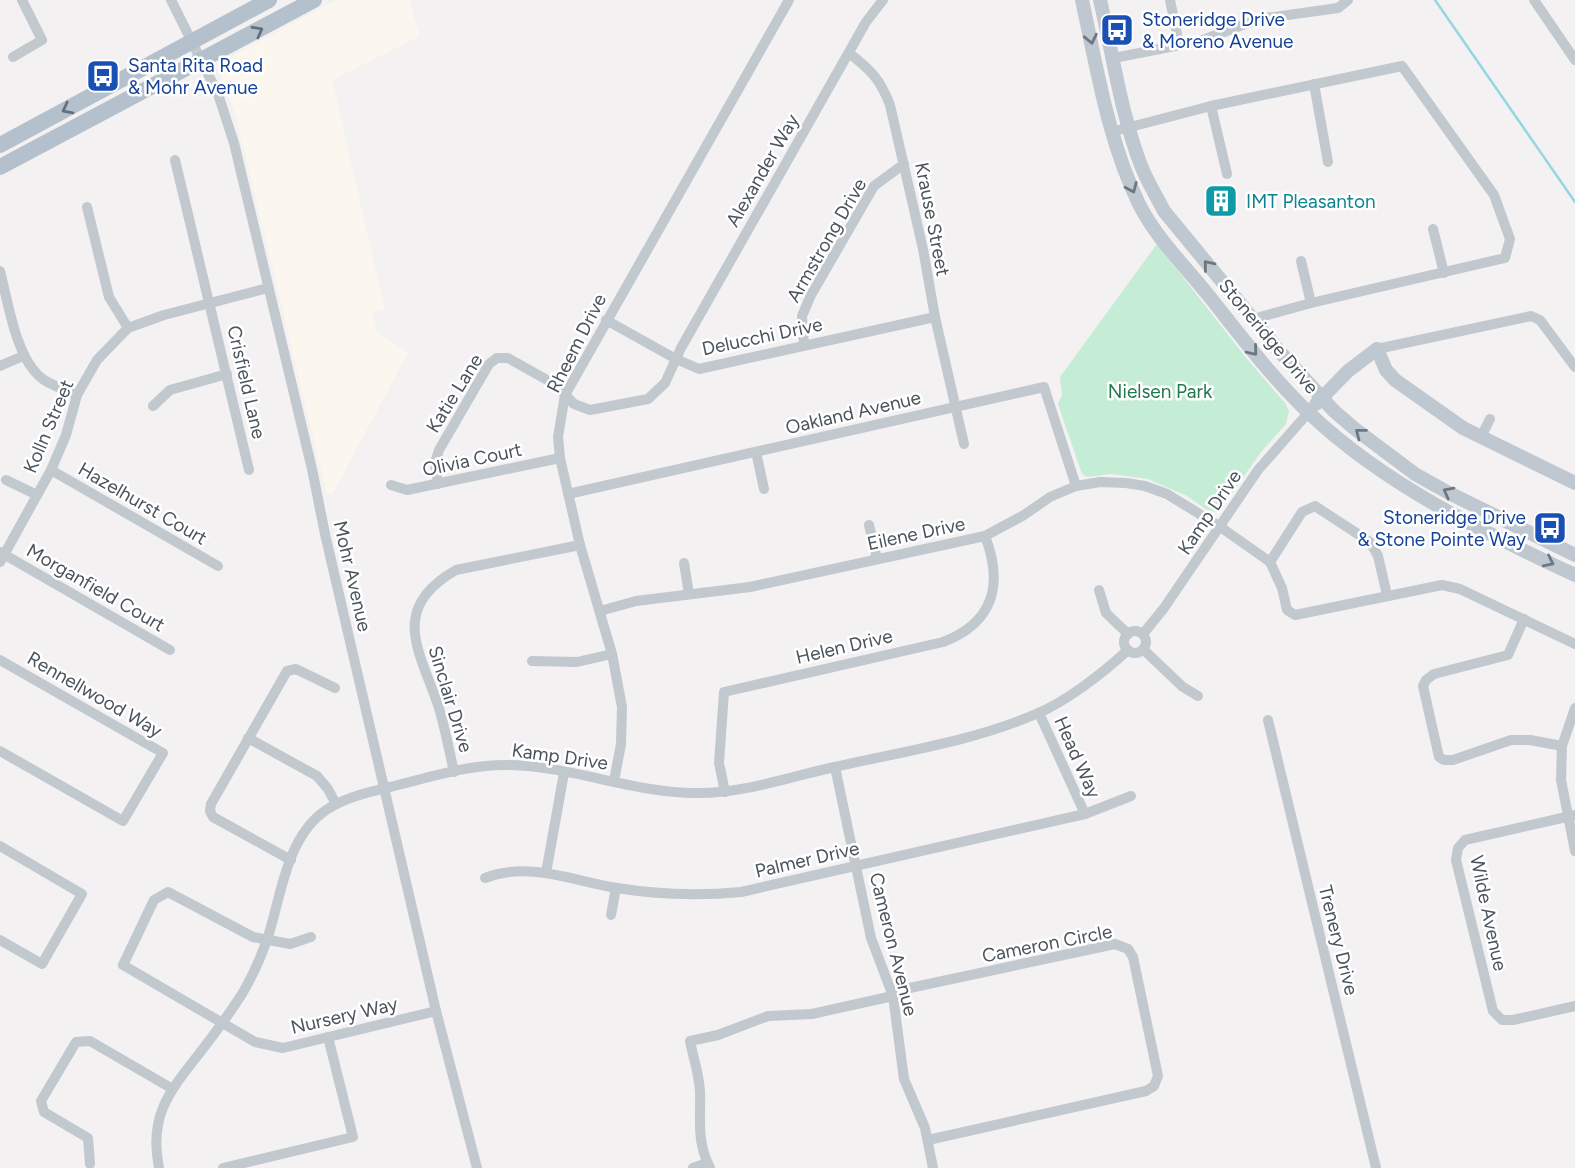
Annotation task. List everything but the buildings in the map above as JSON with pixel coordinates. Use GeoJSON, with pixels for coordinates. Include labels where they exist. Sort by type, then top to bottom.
{"type":"FeatureCollection","features":[{"type":"Feature","properties":{"kind":"main road"},"geometry":{"type":"LineString","coordinates":[[0,145],[269,0]]}},
{"type":"Feature","properties":{"kind":"main road"},"geometry":{"type":"LineString","coordinates":[[0,167],[314,0]]}},
{"type":"Feature","properties":{"kind":"main road","name":"Stoneridge Drive"},"geometry":{"type":"LineString","coordinates":[[1082,0],[1111,131],[1140,206],[1158,234],[1268,370],[1308,413],[1341,442],[1382,472],[1439,508],[1575,575]]}},
{"type":"Feature","properties":{"kind":"main road","name":"Stoneridge Drive"},"geometry":{"type":"LineString","coordinates":[[1100,0],[1142,167],[1164,211],[1253,319],[1322,399],[1355,429],[1415,474],[1449,494],[1575,555]]}},
{"type":"Feature","properties":{"kind":"main road"},"geometry":{"type":"LineString","coordinates":[[1308,413],[1348,370],[1377,349],[1386,370],[1395,380],[1463,428],[1575,483]]}},
{"type":"Feature","properties":{"kind":"street"},"geometry":{"type":"LineString","coordinates":[[13,57],[42,40],[22,0]]}},
{"type":"Feature","properties":{"kind":"street","name":"Mohr Avenue"},"geometry":{"type":"LineString","coordinates":[[172,0],[221,102],[231,132],[312,469],[436,1011],[477,1168]]}},
{"type":"Feature","properties":{"kind":"street","name":"Rheem Drive"},"geometry":{"type":"LineString","coordinates":[[614,781],[621,744],[622,707],[612,654],[580,545],[560,458],[560,417],[565,395],[606,320],[789,0]]}},
{"type":"Feature","properties":{"kind":"street","name":"Alexander Way"},"geometry":{"type":"LineString","coordinates":[[565,395],[574,404],[590,410],[648,398],[665,383],[866,22],[883,0]]}},
{"type":"Feature","properties":{"kind":"street"},"geometry":{"type":"LineString","coordinates":[[1170,0],[1179,44]]}},
{"type":"Feature","properties":{"kind":"street"},"geometry":{"type":"LineString","coordinates":[[1114,58],[1200,41],[1266,19],[1338,8],[1348,0]]}},
{"type":"Feature","properties":{"kind":"street"},"geometry":{"type":"LineString","coordinates":[[1534,0],[1575,60]]}},
{"type":"Feature","properties":{"kind":"street","name":"Krause Street"},"geometry":{"type":"LineString","coordinates":[[849,53],[873,71],[883,88],[904,164],[964,444]]}},
{"type":"Feature","properties":{"kind":"street"},"geometry":{"type":"LineString","coordinates":[[1111,131],[1211,106],[1402,66],[1493,195],[1510,239],[1505,258],[1253,319]]}},
{"type":"Feature","properties":{"kind":"street"},"geometry":{"type":"LineString","coordinates":[[1314,84],[1328,162]]}},
{"type":"Feature","properties":{"kind":"street"},"geometry":{"type":"LineString","coordinates":[[1211,106],[1227,174]]}},
{"type":"Feature","properties":{"kind":"street","name":"Crisfield Lane"},"geometry":{"type":"LineString","coordinates":[[175,160],[249,470]]}},
{"type":"Feature","properties":{"kind":"street","name":"Armstrong Drive"},"geometry":{"type":"LineString","coordinates":[[803,345],[802,316],[811,295],[874,186],[904,164]]}},
{"type":"Feature","properties":{"kind":"street"},"geometry":{"type":"LineString","coordinates":[[87,208],[109,297],[128,328]]}},
{"type":"Feature","properties":{"kind":"street"},"geometry":{"type":"LineString","coordinates":[[1433,229],[1444,273]]}},
{"type":"Feature","properties":{"kind":"street"},"geometry":{"type":"LineString","coordinates":[[1301,261],[1311,303]]}},
{"type":"Feature","properties":{"kind":"street"},"geometry":{"type":"LineString","coordinates":[[0,271],[23,356],[37,374],[51,384],[77,395]]}},
{"type":"Feature","properties":{"kind":"street","name":"Kolln Street"},"geometry":{"type":"LineString","coordinates":[[1,556],[51,470],[66,435],[77,395],[97,360],[128,328],[210,302],[268,288]]}},
{"type":"Feature","properties":{"kind":"street"},"geometry":{"type":"LineString","coordinates":[[1377,349],[1531,316],[1540,320],[1575,367]]}},
{"type":"Feature","properties":{"kind":"street","name":"Delucchi Drive"},"geometry":{"type":"LineString","coordinates":[[606,320],[699,369],[935,317]]}},
{"type":"Feature","properties":{"kind":"street"},"geometry":{"type":"LineString","coordinates":[[0,366],[23,356]]}},
{"type":"Feature","properties":{"kind":"street","name":"Katie Lane"},"geometry":{"type":"LineString","coordinates":[[438,484],[435,463],[439,450],[489,364],[497,358],[508,358],[556,385],[565,395]]}},
{"type":"Feature","properties":{"kind":"street"},"geometry":{"type":"LineString","coordinates":[[152,406],[176,388],[227,374]]}},
{"type":"Feature","properties":{"kind":"street","name":"Oakland Avenue"},"geometry":{"type":"LineString","coordinates":[[568,494],[1044,387],[1076,486]]}},
{"type":"Feature","properties":{"kind":"street","name":"Kamp Drive"},"geometry":{"type":"LineString","coordinates":[[1143,634],[1272,452],[1308,413]]}},
{"type":"Feature","properties":{"kind":"street"},"geometry":{"type":"LineString","coordinates":[[1481,438],[1490,419]]}},
{"type":"Feature","properties":{"kind":"street"},"geometry":{"type":"LineString","coordinates":[[756,452],[764,489]]}},
{"type":"Feature","properties":{"kind":"street","name":"Olivia Court"},"geometry":{"type":"LineString","coordinates":[[391,485],[407,490],[560,458]]}},
{"type":"Feature","properties":{"kind":"street","name":"Hazelhurst Court"},"geometry":{"type":"LineString","coordinates":[[51,470],[218,566]]}},
{"type":"Feature","properties":{"kind":"street"},"geometry":{"type":"LineString","coordinates":[[6,480],[37,495]]}},
{"type":"Feature","properties":{"kind":"street","name":"Eilene Drive"},"geometry":{"type":"LineString","coordinates":[[600,611],[636,601],[750,587],[985,536],[1050,497],[1076,486],[1100,482],[1145,486],[1167,494],[1270,562]]}},
{"type":"Feature","properties":{"kind":"street"},"geometry":{"type":"LineString","coordinates":[[1387,595],[1378,556],[1370,542],[1315,506],[1302,512],[1270,562],[1282,588],[1287,610],[1295,615],[1442,585],[1460,589],[1575,644]]}},
{"type":"Feature","properties":{"kind":"street"},"geometry":{"type":"LineString","coordinates":[[869,525],[877,559]]}},
{"type":"Feature","properties":{"kind":"street","name":"Helen Drive"},"geometry":{"type":"LineString","coordinates":[[725,792],[719,763],[724,692],[943,642],[962,635],[986,612],[992,592],[993,566],[985,536]]}},
{"type":"Feature","properties":{"kind":"street","name":"Sinclair Drive"},"geometry":{"type":"LineString","coordinates":[[454,772],[438,707],[420,663],[415,642],[422,597],[442,578],[456,570],[580,545]]}},
{"type":"Feature","properties":{"kind":"street","name":"Morganfield Court"},"geometry":{"type":"LineString","coordinates":[[1,556],[170,650]]}},
{"type":"Feature","properties":{"kind":"street"},"geometry":{"type":"LineString","coordinates":[[684,563],[689,594]]}},
{"type":"Feature","properties":{"kind":"street"},"geometry":{"type":"LineString","coordinates":[[1099,590],[1106,613],[1128,634]]}},
{"type":"Feature","properties":{"kind":"street"},"geometry":{"type":"LineString","coordinates":[[1524,619],[1508,655],[1497,660],[1434,674],[1426,680],[1423,686],[1439,757],[1453,760],[1511,740],[1530,740],[1562,746]]}},
{"type":"Feature","properties":{"kind":"street"},"geometry":{"type":"LineString","coordinates":[[1135,631],[1143,634],[1146,642],[1143,649],[1136,653],[1128,650],[1125,642],[1128,634],[1135,631]]}},
{"type":"Feature","properties":{"kind":"street"},"geometry":{"type":"LineString","coordinates":[[1143,649],[1183,687],[1198,696]]}},
{"type":"Feature","properties":{"kind":"street","name":"Kamp Drive"},"geometry":{"type":"LineString","coordinates":[[159,1168],[155,1150],[159,1114],[171,1088],[224,1023],[248,984],[267,940],[291,860],[304,831],[321,814],[337,804],[384,788],[454,772],[511,765],[614,781],[664,792],[725,792],[988,732],[1040,713],[1109,667],[1128,650]]}},
{"type":"Feature","properties":{"kind":"street"},"geometry":{"type":"LineString","coordinates":[[532,661],[577,662],[612,654]]}},
{"type":"Feature","properties":{"kind":"street","name":"Rennellwood Way"},"geometry":{"type":"LineString","coordinates":[[0,660],[163,753],[123,821],[0,751]]}},
{"type":"Feature","properties":{"kind":"street"},"geometry":{"type":"LineString","coordinates":[[291,860],[213,817],[211,804],[287,671],[296,669],[335,688]]}},
{"type":"Feature","properties":{"kind":"street"},"geometry":{"type":"LineString","coordinates":[[1575,708],[1562,746],[1561,780],[1571,816],[1575,851]]}},
{"type":"Feature","properties":{"kind":"street","name":"Head Way"},"geometry":{"type":"LineString","coordinates":[[1040,713],[1085,814]]}},
{"type":"Feature","properties":{"kind":"street","name":"Trenery Drive"},"geometry":{"type":"LineString","coordinates":[[1268,720],[1376,1168]]}},
{"type":"Feature","properties":{"kind":"street"},"geometry":{"type":"LineString","coordinates":[[248,738],[317,776],[337,804]]}},
{"type":"Feature","properties":{"kind":"street","name":"Cameron Avenue"},"geometry":{"type":"LineString","coordinates":[[835,766],[871,937],[892,994],[904,1079],[928,1140],[933,1168]]}},
{"type":"Feature","properties":{"kind":"street"},"geometry":{"type":"LineString","coordinates":[[546,873],[564,773]]}},
{"type":"Feature","properties":{"kind":"street","name":"Palmer Drive"},"geometry":{"type":"LineString","coordinates":[[485,878],[503,871],[528,870],[616,888],[697,896],[741,892],[1085,814],[1131,796]]}},
{"type":"Feature","properties":{"kind":"street","name":"Wilde Avenue"},"geometry":{"type":"LineString","coordinates":[[1571,816],[1465,840],[1458,849],[1456,860],[1493,1011],[1502,1020],[1513,1020],[1575,1006]]}},
{"type":"Feature","properties":{"kind":"street"},"geometry":{"type":"LineString","coordinates":[[0,846],[82,894],[42,964],[0,940]]}},
{"type":"Feature","properties":{"kind":"street"},"geometry":{"type":"LineString","coordinates":[[611,915],[616,888]]}},
{"type":"Feature","properties":{"kind":"street","name":"Nursery Way"},"geometry":{"type":"LineString","coordinates":[[267,940],[253,937],[168,892],[154,900],[123,965],[255,1042],[283,1048],[436,1011]]}},
{"type":"Feature","properties":{"kind":"street"},"geometry":{"type":"LineString","coordinates":[[267,940],[290,944],[311,937]]}},
{"type":"Feature","properties":{"kind":"street","name":"Cameron Circle"},"geometry":{"type":"LineString","coordinates":[[892,994],[1115,944],[1128,948],[1133,957],[1158,1076],[1154,1086],[1146,1091],[928,1140]]}},
{"type":"Feature","properties":{"kind":"street"},"geometry":{"type":"LineString","coordinates":[[693,1168],[709,1166],[701,1138],[698,1118],[700,1090],[690,1041],[718,1035],[768,1016],[812,1014],[892,994]]}},
{"type":"Feature","properties":{"kind":"street"},"geometry":{"type":"LineString","coordinates":[[223,1168],[353,1137],[328,1037]]}},
{"type":"Feature","properties":{"kind":"street"},"geometry":{"type":"LineString","coordinates":[[90,1164],[88,1138],[44,1112],[41,1101],[76,1042],[90,1041],[171,1088]]}},
{"type":"Feature","properties":{"kind":"shaded area"},"geometry":{"type":"Polygon","coordinates":[[[336,0],[409,0],[420,36],[332,80],[385,310],[372,313],[377,333],[408,353],[333,493],[327,495],[237,120],[220,73],[221,66],[227,59],[336,0]]]}},
{"type":"Feature","properties":{"kind":"green space","name":"Nielsen Park"},"geometry":{"type":"Polygon","coordinates":[[[1157,244],[1289,411],[1286,424],[1261,452],[1216,512],[1207,510],[1187,496],[1148,479],[1111,474],[1087,477],[1082,474],[1058,404],[1062,395],[1060,377],[1157,244]]]}},
{"type":"Feature","properties":{"kind":"waterway"},"geometry":{"type":"LineString","coordinates":[[1435,0],[1575,202]]}},
{"type":"Feature","properties":{"kind":"place","name":"Stoneridge Drive & Moreno Avenue"},"geometry":{"type":"Point","coordinates":[1117,30]}},
{"type":"Feature","properties":{"kind":"place","name":"Santa Rita Road & Mohr Avenue"},"geometry":{"type":"Point","coordinates":[103,76]}},
{"type":"Feature","properties":{"kind":"place","name":"IMT Pleasanton"},"geometry":{"type":"Point","coordinates":[1221,201]}},
{"type":"Feature","properties":{"kind":"place","name":"Stoneridge Drive & Stone Pointe Way"},"geometry":{"type":"Point","coordinates":[1550,528]}}]}
